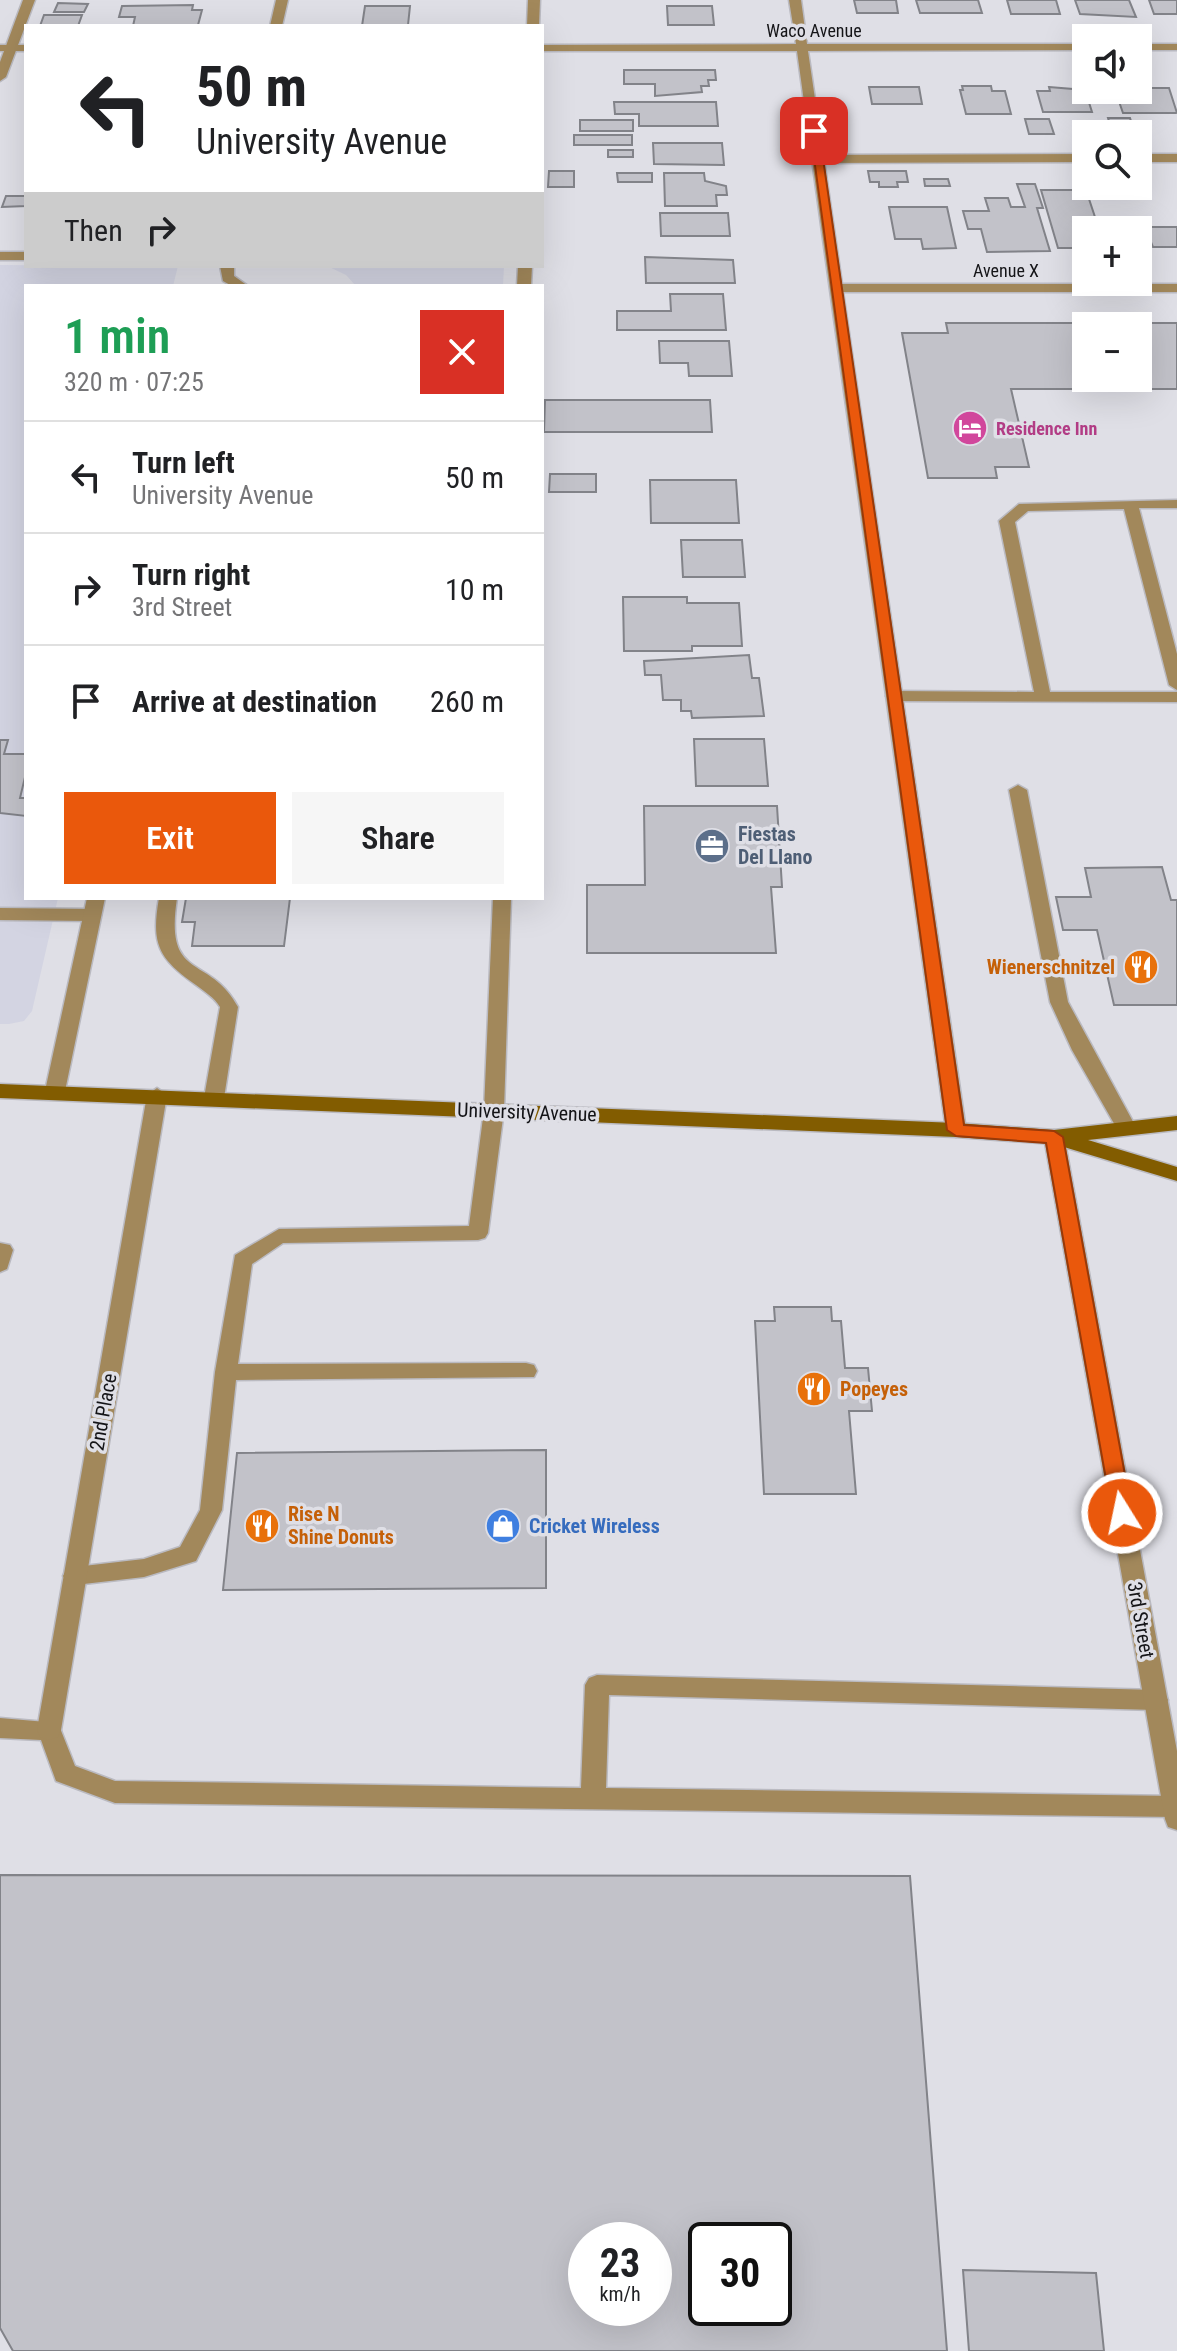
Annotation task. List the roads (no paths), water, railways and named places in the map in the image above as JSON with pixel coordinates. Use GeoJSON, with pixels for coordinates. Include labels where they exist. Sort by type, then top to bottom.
{"type":"FeatureCollection","features":[{"type":"Feature","properties":{"kind":"main road","name":"University Avenue"},"geometry":{"type":"LineString","coordinates":[[0,1091],[157,1095],[956,1130],[1054,1137],[1177,1123]]}},
{"type":"Feature","properties":{"kind":"main road","name":"University Avenue"},"geometry":{"type":"LineString","coordinates":[[1054,1137],[1177,1174]]}},
{"type":"Feature","properties":{"kind":"street"},"geometry":{"type":"LineString","coordinates":[[0,77],[6,48],[29,0]]}},
{"type":"Feature","properties":{"kind":"street"},"geometry":{"type":"LineString","coordinates":[[276,24],[282,0]]}},
{"type":"Feature","properties":{"kind":"street"},"geometry":{"type":"LineString","coordinates":[[533,24],[534,0]]}},
{"type":"Feature","properties":{"kind":"street"},"geometry":{"type":"LineString","coordinates":[[795,0],[956,1130]]}},
{"type":"Feature","properties":{"kind":"street","name":"Waco Avenue"},"geometry":{"type":"LineString","coordinates":[[544,48],[1072,47]]}},
{"type":"Feature","properties":{"kind":"street"},"geometry":{"type":"LineString","coordinates":[[1152,47],[1177,47]]}},
{"type":"Feature","properties":{"kind":"street"},"geometry":{"type":"LineString","coordinates":[[817,159],[1072,158]]}},
{"type":"Feature","properties":{"kind":"street"},"geometry":{"type":"LineString","coordinates":[[1152,158],[1177,158]]}},
{"type":"Feature","properties":{"kind":"street"},"geometry":{"type":"LineString","coordinates":[[0,256],[24,256]]}},
{"type":"Feature","properties":{"kind":"street"},"geometry":{"type":"LineString","coordinates":[[227,268],[228,278],[238,284]]}},
{"type":"Feature","properties":{"kind":"street","name":"Avenue X"},"geometry":{"type":"LineString","coordinates":[[836,288],[1177,288]]}},
{"type":"Feature","properties":{"kind":"street"},"geometry":{"type":"LineString","coordinates":[[1130,504],[1171,641],[1177,685]]}},
{"type":"Feature","properties":{"kind":"street"},"geometry":{"type":"LineString","coordinates":[[1043,696],[1007,521],[1024,507],[1177,504]]}},
{"type":"Feature","properties":{"kind":"street"},"geometry":{"type":"LineString","coordinates":[[894,696],[1177,697]]}},
{"type":"Feature","properties":{"kind":"street"},"geometry":{"type":"LineString","coordinates":[[1018,790],[1059,1002],[1127,1129]]}},
{"type":"Feature","properties":{"kind":"street"},"geometry":{"type":"LineString","coordinates":[[168,900],[162,928],[173,960],[224,996],[229,1007],[214,1098]]}},
{"type":"Feature","properties":{"kind":"street"},"geometry":{"type":"LineString","coordinates":[[75,1576],[144,1568],[188,1554],[211,1510],[242,1260],[279,1236],[478,1233],[494,1110],[502,900]]}},
{"type":"Feature","properties":{"kind":"street"},"geometry":{"type":"LineString","coordinates":[[0,914],[94,907],[55,1091]]}},
{"type":"Feature","properties":{"kind":"street","name":"2nd Place"},"geometry":{"type":"LineString","coordinates":[[49,1730],[157,1095]]}},
{"type":"Feature","properties":{"kind":"street","name":"3rd Street"},"geometry":{"type":"LineString","coordinates":[[1054,1137],[1176,1813]]}},
{"type":"Feature","properties":{"kind":"street"},"geometry":{"type":"LineString","coordinates":[[0,1250],[3,1250],[0,1264]]}},
{"type":"Feature","properties":{"kind":"street"},"geometry":{"type":"LineString","coordinates":[[226,1372],[526,1371]]}},
{"type":"Feature","properties":{"kind":"street"},"geometry":{"type":"LineString","coordinates":[[593,1799],[597,1685],[1156,1700]]}},
{"type":"Feature","properties":{"kind":"street"},"geometry":{"type":"LineString","coordinates":[[0,1728],[49,1730],[65,1773],[115,1792],[593,1799],[1176,1813]]}},
{"type":"Feature","properties":{"kind":"place","name":"Residence Inn"},"geometry":{"type":"Point","coordinates":[970,428]}},
{"type":"Feature","properties":{"kind":"place","name":"Fiestas Del Llano"},"geometry":{"type":"Point","coordinates":[712,846]}},
{"type":"Feature","properties":{"kind":"place","name":"Wienerschnitzel"},"geometry":{"type":"Point","coordinates":[1141,967]}},
{"type":"Feature","properties":{"kind":"place","name":"Popeyes"},"geometry":{"type":"Point","coordinates":[814,1389]}},
{"type":"Feature","properties":{"kind":"place","name":"Rise N Shine Donuts"},"geometry":{"type":"Point","coordinates":[262,1526]}},
{"type":"Feature","properties":{"kind":"place","name":"Cricket Wireless"},"geometry":{"type":"Point","coordinates":[503,1526]}}]}
